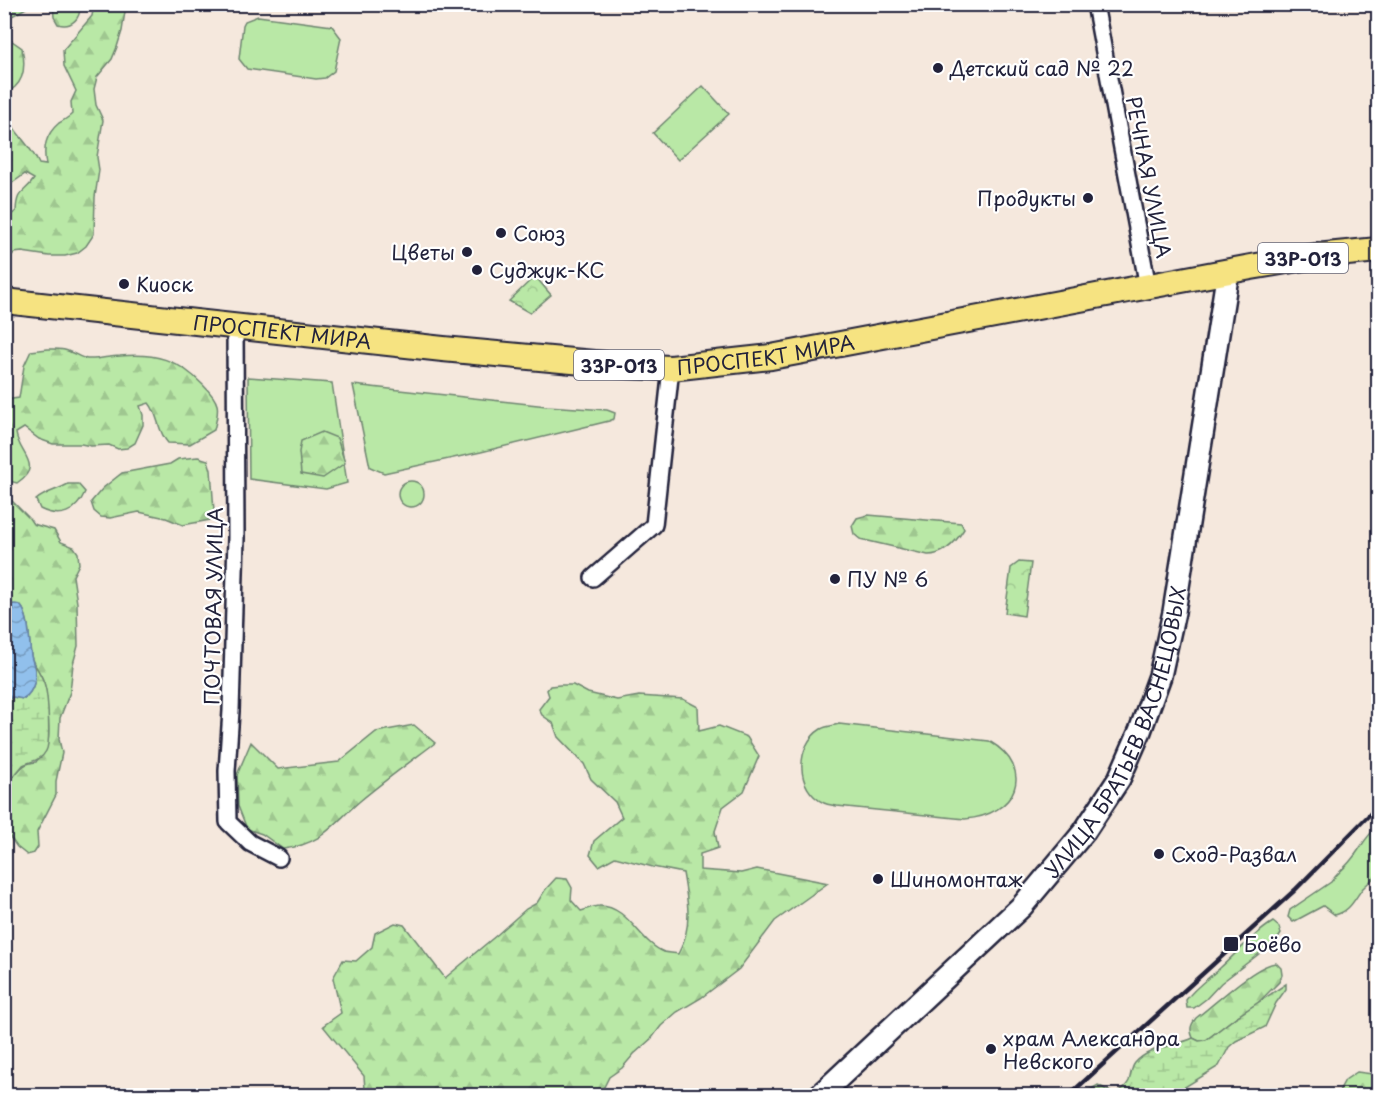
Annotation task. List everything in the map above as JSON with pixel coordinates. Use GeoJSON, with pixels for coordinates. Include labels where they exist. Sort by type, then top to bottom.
{"type":"FeatureCollection","features":[{"type":"Feature","properties":{"kind":"main road","name":"ПРОСПЕКТ МИРА"},"geometry":{"type":"LineString","coordinates":[[4,301],[534,358],[671,368],[771,357],[1228,271],[1316,256],[1378,250]]}},
{"type":"Feature","properties":{"kind":"main road","name":"УЛИЦА БРАТЬЕВ ВАСНЕЦОВЫХ"},"geometry":{"type":"LineString","coordinates":[[819,1095],[1022,906],[1084,832],[1119,779],[1160,676],[1174,612],[1228,271]]}},
{"type":"Feature","properties":{"kind":"street","name":"РЕЧНАЯ УЛИЦА"},"geometry":{"type":"LineString","coordinates":[[1095,4],[1148,287]]}},
{"type":"Feature","properties":{"kind":"street","name":"ПОЧТОВАЯ УЛИЦА"},"geometry":{"type":"LineString","coordinates":[[235,326],[236,538],[227,771],[228,822],[250,843],[279,858]]}},
{"type":"Feature","properties":{"kind":"street"},"geometry":{"type":"LineString","coordinates":[[593,578],[654,525],[671,368]]}},
{"type":"Feature","properties":{"kind":"green space"},"geometry":{"type":"Polygon","coordinates":[[[5,4],[31,4],[31,5],[5,18],[5,4]]]}},
{"type":"Feature","properties":{"kind":"green space"},"geometry":{"type":"Polygon","coordinates":[[[53,5],[80,5],[79,14],[75,21],[67,25],[58,24],[54,17],[53,5]]]}},
{"type":"Feature","properties":{"kind":"green space"},"geometry":{"type":"Polygon","coordinates":[[[94,5],[126,5],[117,47],[112,59],[97,77],[94,89],[96,105],[103,120],[97,157],[99,170],[95,197],[94,234],[86,246],[77,253],[49,256],[22,252],[14,253],[5,260],[5,220],[16,211],[19,195],[34,179],[25,174],[5,188],[5,112],[39,164],[46,165],[45,147],[48,137],[59,123],[72,114],[71,102],[76,91],[64,66],[63,50],[92,16],[94,5]]]}},
{"type":"Feature","properties":{"kind":"green space"},"geometry":{"type":"Polygon","coordinates":[[[258,16],[332,26],[341,38],[334,71],[325,78],[316,79],[247,69],[239,59],[243,25],[245,21],[258,16]]]}},
{"type":"Feature","properties":{"kind":"green space"},"geometry":{"type":"Polygon","coordinates":[[[5,36],[22,48],[24,64],[19,83],[5,98],[5,36]]]}},
{"type":"Feature","properties":{"kind":"green space"},"geometry":{"type":"Polygon","coordinates":[[[703,86],[729,114],[678,160],[653,133],[703,86]]]}},
{"type":"Feature","properties":{"kind":"green space"},"geometry":{"type":"Polygon","coordinates":[[[535,276],[551,295],[530,313],[509,301],[535,276]]]}},
{"type":"Feature","properties":{"kind":"green space"},"geometry":{"type":"Polygon","coordinates":[[[65,350],[87,359],[133,355],[155,357],[175,364],[194,376],[216,401],[218,410],[214,430],[190,444],[168,443],[149,403],[140,406],[143,425],[135,443],[127,448],[118,449],[109,445],[53,444],[39,439],[24,428],[16,433],[28,460],[29,471],[17,483],[5,480],[5,400],[19,398],[24,366],[31,351],[65,350]]]}},
{"type":"Feature","properties":{"kind":"green space"},"geometry":{"type":"Polygon","coordinates":[[[248,377],[332,383],[347,483],[326,489],[249,479],[248,377]]]}},
{"type":"Feature","properties":{"kind":"green space"},"geometry":{"type":"Polygon","coordinates":[[[353,385],[547,406],[607,410],[615,413],[614,419],[609,421],[384,473],[370,467],[353,385]]]}},
{"type":"Feature","properties":{"kind":"green space"},"geometry":{"type":"Polygon","coordinates":[[[322,432],[337,438],[345,463],[323,478],[301,474],[299,452],[301,441],[322,432]]]}},
{"type":"Feature","properties":{"kind":"green space"},"geometry":{"type":"Polygon","coordinates":[[[198,457],[208,460],[211,470],[214,511],[210,520],[183,525],[166,518],[139,512],[110,518],[101,517],[94,511],[91,502],[103,488],[122,473],[170,464],[178,459],[198,457]]]}},
{"type":"Feature","properties":{"kind":"green space"},"geometry":{"type":"Polygon","coordinates":[[[411,481],[420,485],[424,494],[420,503],[411,507],[402,503],[398,494],[402,485],[411,481]]]}},
{"type":"Feature","properties":{"kind":"green space"},"geometry":{"type":"Polygon","coordinates":[[[68,484],[78,484],[85,492],[77,505],[61,514],[40,509],[36,500],[68,484]]]}},
{"type":"Feature","properties":{"kind":"green space"},"geometry":{"type":"Polygon","coordinates":[[[4,493],[33,524],[54,530],[61,542],[74,547],[78,553],[79,564],[73,576],[77,603],[78,646],[73,664],[70,692],[60,718],[59,739],[62,753],[56,781],[56,795],[37,832],[38,847],[34,853],[27,855],[17,847],[5,830],[5,780],[13,777],[24,765],[36,762],[45,749],[49,736],[48,710],[43,680],[32,658],[26,615],[20,605],[5,605],[4,493]]]}},
{"type":"Feature","properties":{"kind":"green space"},"geometry":{"type":"Polygon","coordinates":[[[868,515],[961,523],[964,529],[949,547],[940,553],[928,555],[860,539],[854,534],[852,526],[857,518],[868,515]]]}},
{"type":"Feature","properties":{"kind":"green space"},"geometry":{"type":"Polygon","coordinates":[[[1019,562],[1031,563],[1024,616],[1005,613],[1011,568],[1019,562]]]}},
{"type":"Feature","properties":{"kind":"green space"},"geometry":{"type":"Polygon","coordinates":[[[35,665],[46,691],[48,746],[41,757],[23,765],[14,776],[6,781],[5,701],[13,697],[23,699],[27,696],[35,679],[35,665]]]}},
{"type":"Feature","properties":{"kind":"green space"},"geometry":{"type":"Polygon","coordinates":[[[573,685],[588,693],[617,700],[639,696],[683,699],[698,707],[699,731],[719,726],[747,737],[759,756],[744,791],[723,807],[715,831],[718,848],[700,854],[700,870],[741,873],[757,869],[828,883],[775,921],[739,969],[701,998],[677,1012],[661,1026],[622,1068],[609,1077],[600,1095],[370,1095],[365,1089],[364,1076],[323,1026],[341,1013],[333,978],[343,960],[356,961],[372,947],[375,933],[395,923],[404,925],[445,978],[526,909],[537,903],[556,878],[567,879],[572,888],[571,900],[581,911],[599,906],[609,907],[626,918],[648,941],[664,952],[678,954],[683,944],[688,914],[683,873],[615,857],[599,866],[590,855],[594,841],[622,817],[615,802],[591,779],[584,764],[558,737],[553,723],[542,715],[539,709],[549,696],[547,690],[550,686],[573,685]]]}},
{"type":"Feature","properties":{"kind":"green space"},"geometry":{"type":"Polygon","coordinates":[[[839,724],[989,741],[1004,752],[1013,765],[1016,777],[1014,789],[1008,800],[997,809],[983,816],[965,819],[826,804],[814,797],[803,778],[803,756],[812,736],[823,728],[839,724]]]}},
{"type":"Feature","properties":{"kind":"green space"},"geometry":{"type":"Polygon","coordinates":[[[414,725],[435,743],[369,794],[318,838],[283,849],[262,834],[247,829],[238,806],[237,775],[251,742],[278,769],[339,762],[376,732],[414,725]]]}},
{"type":"Feature","properties":{"kind":"green space"},"geometry":{"type":"Polygon","coordinates":[[[1378,826],[1378,874],[1363,888],[1352,904],[1345,911],[1335,915],[1323,906],[1293,922],[1288,917],[1290,910],[1331,882],[1378,826]]]}},
{"type":"Feature","properties":{"kind":"green space"},"geometry":{"type":"Polygon","coordinates":[[[1273,922],[1279,927],[1281,934],[1277,940],[1221,983],[1206,999],[1194,1008],[1187,1008],[1186,1000],[1193,991],[1273,922]]]}},
{"type":"Feature","properties":{"kind":"green space"},"geometry":{"type":"Polygon","coordinates":[[[1276,963],[1281,968],[1282,975],[1279,982],[1254,1007],[1236,1017],[1206,1040],[1199,1041],[1193,1038],[1191,1027],[1196,1018],[1257,970],[1276,963]]]}},
{"type":"Feature","properties":{"kind":"green space"},"geometry":{"type":"Polygon","coordinates":[[[1286,984],[1286,989],[1276,1003],[1265,1027],[1236,1041],[1229,1047],[1219,1066],[1183,1088],[1176,1095],[1116,1095],[1128,1083],[1134,1065],[1141,1057],[1193,1038],[1199,1041],[1206,1040],[1286,984]]]}},
{"type":"Feature","properties":{"kind":"green space"},"geometry":{"type":"Polygon","coordinates":[[[1357,1072],[1372,1074],[1378,1081],[1378,1095],[1337,1095],[1345,1080],[1357,1072]]]}},
{"type":"Feature","properties":{"kind":"green space"},"geometry":{"type":"Polygon","coordinates":[[[1098,1085],[1116,1095],[1079,1096],[1098,1085]]]}},
{"type":"Feature","properties":{"kind":"water"},"geometry":{"type":"Polygon","coordinates":[[[5,605],[20,605],[26,616],[35,676],[32,688],[23,699],[13,697],[5,701],[5,605]]]}},
{"type":"Feature","properties":{"kind":"railway"},"geometry":{"type":"LineString","coordinates":[[1068,1096],[1295,890],[1378,806]]}},
{"type":"Feature","properties":{"kind":"place","name":"Детский сад № 22"},"geometry":{"type":"Point","coordinates":[938,68]}},
{"type":"Feature","properties":{"kind":"place","name":"Продукты"},"geometry":{"type":"Point","coordinates":[1088,198]}},
{"type":"Feature","properties":{"kind":"place","name":"Союз"},"geometry":{"type":"Point","coordinates":[501,233]}},
{"type":"Feature","properties":{"kind":"place","name":"Цветы"},"geometry":{"type":"Point","coordinates":[467,252]}},
{"type":"Feature","properties":{"kind":"place","name":"Суджук-КС"},"geometry":{"type":"Point","coordinates":[477,270]}},
{"type":"Feature","properties":{"kind":"place","name":"Киоск"},"geometry":{"type":"Point","coordinates":[124,284]}},
{"type":"Feature","properties":{"kind":"place","name":"ПУ № 6"},"geometry":{"type":"Point","coordinates":[835,579]}},
{"type":"Feature","properties":{"kind":"place","name":"Сход-Развал"},"geometry":{"type":"Point","coordinates":[1159,854]}},
{"type":"Feature","properties":{"kind":"place","name":"Шиномонтаж"},"geometry":{"type":"Point","coordinates":[878,879]}},
{"type":"Feature","properties":{"kind":"place","name":"Боёво"},"geometry":{"type":"Point","coordinates":[1231,944]}},
{"type":"Feature","properties":{"kind":"place","name":"храм Александра Невского"},"geometry":{"type":"Point","coordinates":[991,1049]}}]}
